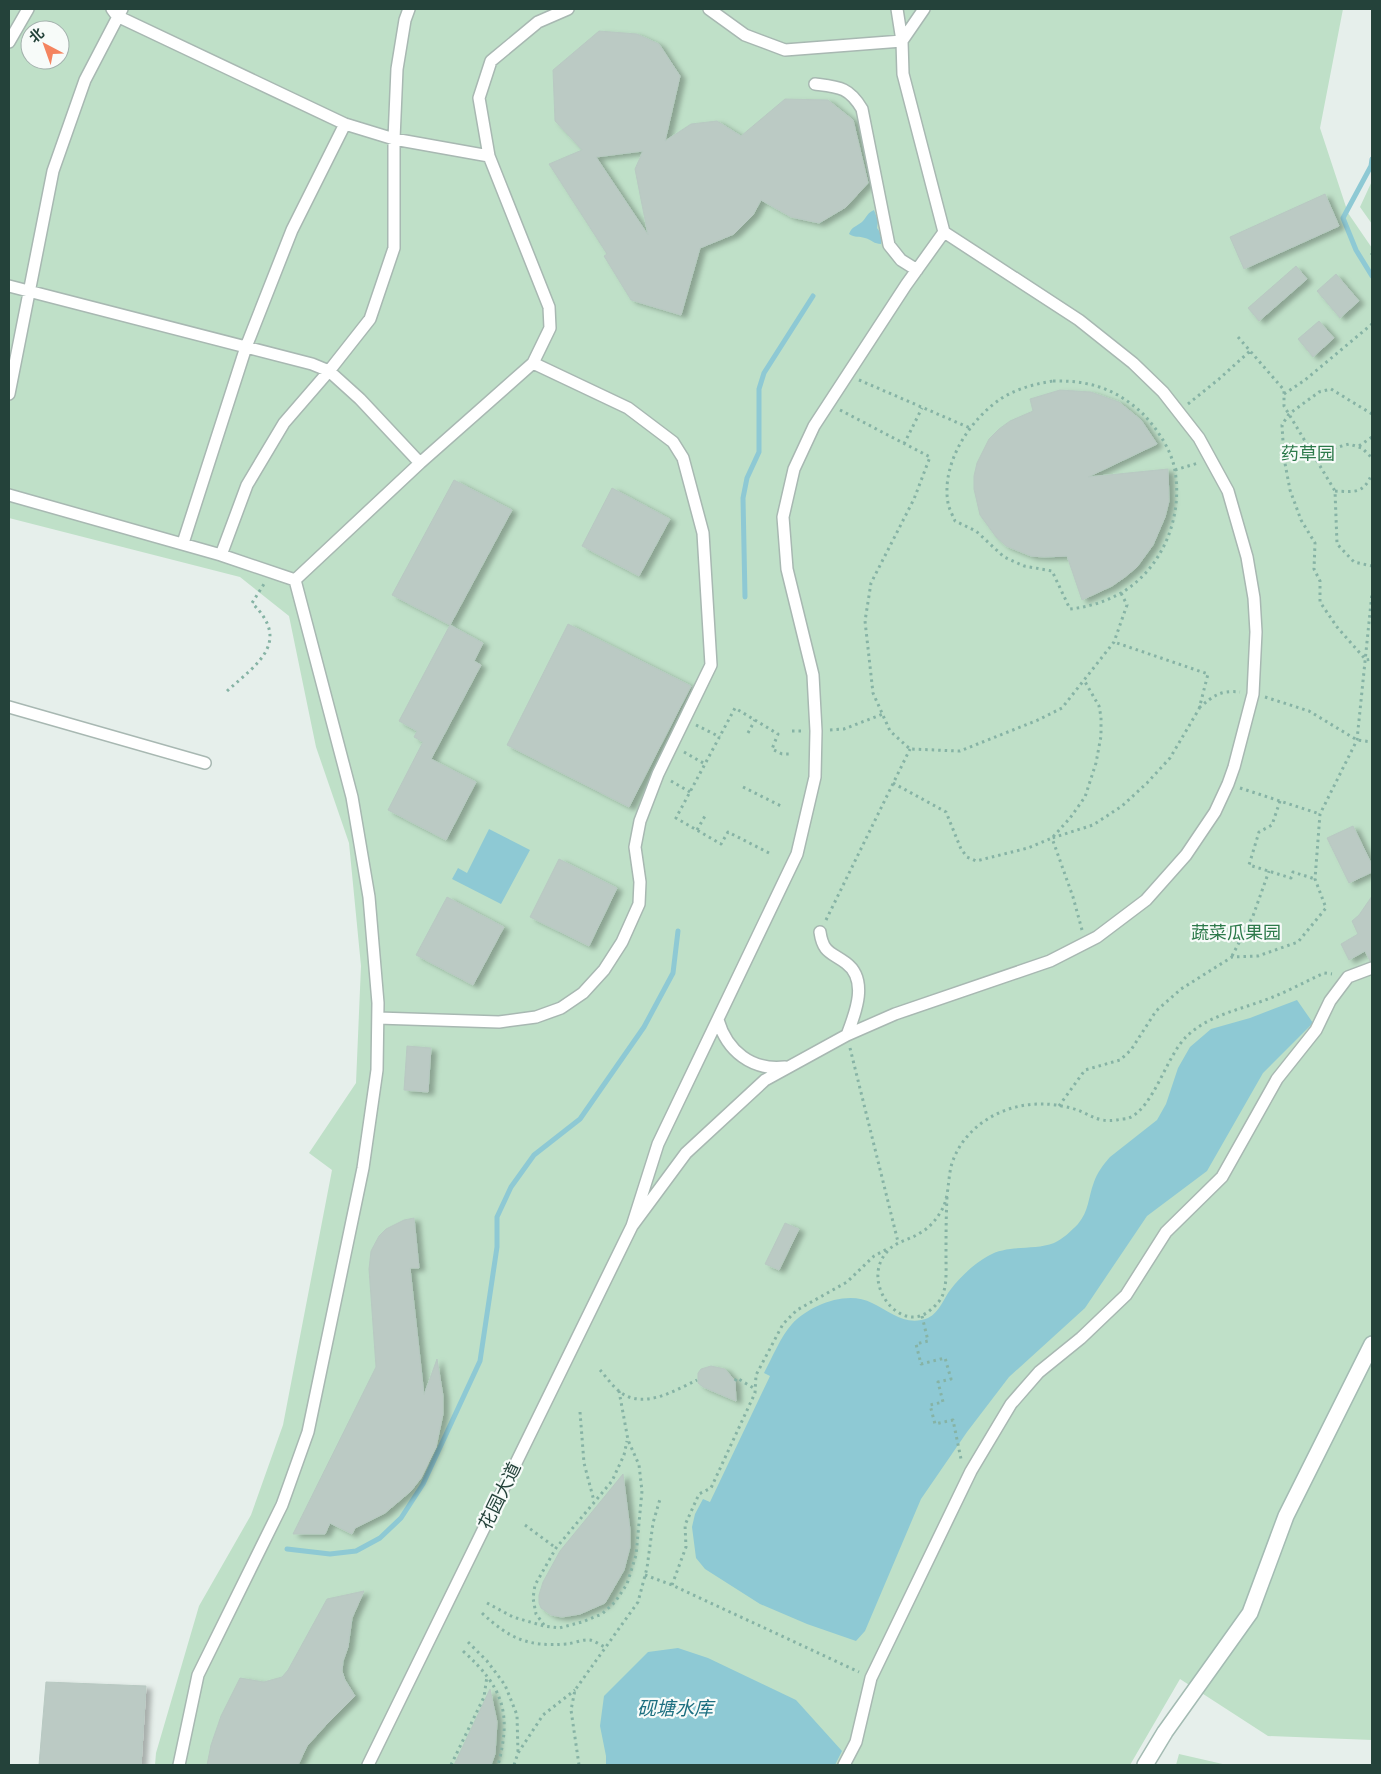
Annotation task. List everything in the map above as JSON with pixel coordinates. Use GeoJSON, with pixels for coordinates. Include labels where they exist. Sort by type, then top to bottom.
{"type":"FeatureCollection","features":[{"type":"Feature","properties":{"kind":"street"},"geometry":{"type":"LineString","coordinates":[[1145,1765],[1165,1732],[1250,1613],[1286,1516],[1372,1344]]}},
{"type":"Feature","properties":{"kind":"lane"},"geometry":{"type":"LineString","coordinates":[[9,42],[28,9]]}},
{"type":"Feature","properties":{"kind":"lane"},"geometry":{"type":"LineString","coordinates":[[221,555],[247,485],[284,422],[329,371],[370,319],[394,248],[394,140],[397,69],[405,20],[409,9]]}},
{"type":"Feature","properties":{"kind":"lane"},"geometry":{"type":"LineString","coordinates":[[295,580],[533,363],[550,328],[549,307],[490,156],[479,98],[491,61],[538,22],[568,9]]}},
{"type":"Feature","properties":{"kind":"lane"},"geometry":{"type":"LineString","coordinates":[[709,9],[745,35],[785,50],[902,42]]}},
{"type":"Feature","properties":{"kind":"lane"},"geometry":{"type":"LineString","coordinates":[[632,1226],[686,1153],[765,1080],[847,1035],[895,1014],[1050,961],[1097,937],[1146,900],[1186,855],[1215,812],[1228,784],[1254,694],[1256,632],[1254,598],[1247,557],[1228,491],[1200,438],[1163,392],[1133,363],[1078,320],[944,232],[903,74],[902,42],[897,9]]}},
{"type":"Feature","properties":{"kind":"lane"},"geometry":{"type":"LineString","coordinates":[[902,42],[924,9]]}},
{"type":"Feature","properties":{"kind":"lane"},"geometry":{"type":"LineString","coordinates":[[9,394],[54,171],[85,80],[117,11],[345,124],[394,140],[490,156]]}},
{"type":"Feature","properties":{"kind":"lane"},"geometry":{"type":"LineString","coordinates":[[815,84],[839,87],[855,97],[862,109],[889,245],[901,260],[917,270]]}},
{"type":"Feature","properties":{"kind":"lane"},"geometry":{"type":"LineString","coordinates":[[183,543],[246,347],[292,230],[345,124]]}},
{"type":"Feature","properties":{"kind":"lane"},"geometry":{"type":"LineString","coordinates":[[632,1226],[658,1144],[797,854],[815,777],[816,731],[813,675],[787,569],[784,516],[794,469],[814,426],[944,232]]}},
{"type":"Feature","properties":{"kind":"lane"},"geometry":{"type":"LineString","coordinates":[[9,286],[312,364],[329,371],[360,399],[420,464]]}},
{"type":"Feature","properties":{"kind":"lane"},"geometry":{"type":"LineString","coordinates":[[378,1018],[499,1022],[536,1017],[561,1008],[583,993],[604,970],[622,942],[639,904],[640,882],[635,847],[640,821],[658,774],[711,665],[703,533],[684,458],[673,442],[628,408],[533,363]]}},
{"type":"Feature","properties":{"kind":"lane"},"geometry":{"type":"LineString","coordinates":[[9,495],[183,543],[295,580]]}},
{"type":"Feature","properties":{"kind":"lane"},"geometry":{"type":"LineString","coordinates":[[179,1765],[198,1675],[282,1505],[308,1432],[363,1168],[377,1070],[378,1018],[369,897],[352,797],[295,580]]}},
{"type":"Feature","properties":{"kind":"lane"},"geometry":{"type":"LineString","coordinates":[[9,707],[205,764]]}},
{"type":"Feature","properties":{"kind":"lane"},"geometry":{"type":"LineString","coordinates":[[820,932],[822,943],[830,952],[848,964],[854,974],[858,987],[857,1008],[847,1035]]}},
{"type":"Feature","properties":{"kind":"lane"},"geometry":{"type":"LineString","coordinates":[[844,1765],[856,1742],[871,1678],[971,1471],[1011,1404],[1039,1372],[1081,1338],[1126,1294],[1166,1232],[1222,1177],[1277,1079],[1316,1030],[1330,1000],[1348,977],[1372,968]]}},
{"type":"Feature","properties":{"kind":"lane"},"geometry":{"type":"LineString","coordinates":[[718,1020],[725,1040],[739,1056],[768,1067],[789,1067]]}},
{"type":"Feature","properties":{"kind":"lane","name":"花园大道"},"geometry":{"type":"LineString","coordinates":[[368,1765],[632,1226]]}},
{"type":"Feature","properties":{"kind":"path"},"geometry":{"type":"LineString","coordinates":[[1284,394],[1305,380],[1372,324]]}},
{"type":"Feature","properties":{"kind":"path"},"geometry":{"type":"LineString","coordinates":[[1238,337],[1284,390],[1284,406],[1335,491],[1337,544],[1354,562],[1372,566]]}},
{"type":"Feature","properties":{"kind":"path"},"geometry":{"type":"LineString","coordinates":[[1179,411],[1219,379],[1250,350]]}},
{"type":"Feature","properties":{"kind":"path"},"geometry":{"type":"LineString","coordinates":[[848,374],[970,428]]}},
{"type":"Feature","properties":{"kind":"path"},"geometry":{"type":"LineString","coordinates":[[1054,381],[1072,381],[1089,384],[1106,390],[1137,408],[1160,436],[1175,470],[1176,504],[1173,522],[1159,555],[1148,570],[1121,593],[1105,601],[1070,609],[1052,570],[1024,566],[1004,557],[976,531],[955,521],[948,504],[948,486],[956,451],[970,428],[988,408],[1018,389],[1054,381]]}},
{"type":"Feature","properties":{"kind":"path"},"geometry":{"type":"LineString","coordinates":[[1366,660],[1337,626],[1320,602],[1320,582],[1314,569],[1315,543],[1301,520],[1290,490],[1284,458],[1282,425],[1289,414],[1319,392],[1331,390],[1372,414]]}},
{"type":"Feature","properties":{"kind":"path"},"geometry":{"type":"LineString","coordinates":[[828,404],[930,457],[914,499],[871,583],[865,621],[873,693],[890,731],[910,749],[960,751],[1021,727],[1062,708],[1114,642],[1127,605],[1121,593]]}},
{"type":"Feature","properties":{"kind":"path"},"geometry":{"type":"LineString","coordinates":[[904,444],[922,408]]}},
{"type":"Feature","properties":{"kind":"path"},"geometry":{"type":"LineString","coordinates":[[1358,447],[1372,437]]}},
{"type":"Feature","properties":{"kind":"path"},"geometry":{"type":"LineString","coordinates":[[1308,446],[1331,449],[1349,444],[1362,448],[1372,457],[1372,463]]}},
{"type":"Feature","properties":{"kind":"path"},"geometry":{"type":"LineString","coordinates":[[1175,470],[1211,460]]}},
{"type":"Feature","properties":{"kind":"path"},"geometry":{"type":"LineString","coordinates":[[1335,491],[1356,492],[1368,484],[1372,474]]}},
{"type":"Feature","properties":{"kind":"path"},"geometry":{"type":"LineString","coordinates":[[227,691],[257,664],[266,652],[271,636],[269,626],[260,611],[252,603],[271,572]]}},
{"type":"Feature","properties":{"kind":"path"},"geometry":{"type":"LineString","coordinates":[[1232,956],[1258,956],[1298,942],[1326,908],[1315,879],[1320,814],[1357,740],[1372,593]]}},
{"type":"Feature","properties":{"kind":"path"},"geometry":{"type":"LineString","coordinates":[[893,783],[946,812],[961,849],[967,857],[976,861],[1028,848],[1093,825],[1122,806],[1170,758],[1198,709],[1208,674],[1114,642]]}},
{"type":"Feature","properties":{"kind":"path"},"geometry":{"type":"LineString","coordinates":[[1366,660],[1372,659]]}},
{"type":"Feature","properties":{"kind":"path"},"geometry":{"type":"LineString","coordinates":[[1052,838],[1085,797],[1096,762],[1101,736],[1102,716],[1099,706],[1084,680]]}},
{"type":"Feature","properties":{"kind":"path"},"geometry":{"type":"LineString","coordinates":[[1198,709],[1212,697],[1227,691],[1254,694],[1309,711],[1357,740],[1372,742]]}},
{"type":"Feature","properties":{"kind":"path"},"geometry":{"type":"LineString","coordinates":[[769,853],[728,832],[721,844],[676,818],[736,708],[778,734],[772,749],[782,754],[790,754]]}},
{"type":"Feature","properties":{"kind":"path"},"geometry":{"type":"LineString","coordinates":[[792,731],[844,729],[883,714]]}},
{"type":"Feature","properties":{"kind":"path"},"geometry":{"type":"LineString","coordinates":[[685,719],[720,737]]}},
{"type":"Feature","properties":{"kind":"path"},"geometry":{"type":"LineString","coordinates":[[748,733],[755,720]]}},
{"type":"Feature","properties":{"kind":"path"},"geometry":{"type":"LineString","coordinates":[[672,745],[705,764]]}},
{"type":"Feature","properties":{"kind":"path"},"geometry":{"type":"LineString","coordinates":[[820,932],[910,749]]}},
{"type":"Feature","properties":{"kind":"path"},"geometry":{"type":"LineString","coordinates":[[658,774],[690,792]]}},
{"type":"Feature","properties":{"kind":"path"},"geometry":{"type":"LineString","coordinates":[[1228,784],[1320,814]]}},
{"type":"Feature","properties":{"kind":"path"},"geometry":{"type":"LineString","coordinates":[[744,787],[783,808]]}},
{"type":"Feature","properties":{"kind":"path"},"geometry":{"type":"LineString","coordinates":[[1280,801],[1272,825],[1259,832],[1248,865],[1291,878],[1292,872],[1315,879]]}},
{"type":"Feature","properties":{"kind":"path"},"geometry":{"type":"LineString","coordinates":[[697,830],[705,816]]}},
{"type":"Feature","properties":{"kind":"path"},"geometry":{"type":"LineString","coordinates":[[1052,838],[1073,897],[1085,942]]}},
{"type":"Feature","properties":{"kind":"path"},"geometry":{"type":"LineString","coordinates":[[1059,1106],[1085,1070],[1120,1060],[1131,1050],[1156,1011],[1181,989],[1232,956],[1253,916],[1269,871]]}},
{"type":"Feature","properties":{"kind":"path"},"geometry":{"type":"LineString","coordinates":[[889,1248],[883,1256],[877,1274],[881,1294],[894,1309],[902,1314],[922,1316],[935,1307],[943,1294],[946,1279],[947,1197],[952,1164],[960,1144],[978,1126],[1000,1111],[1025,1105],[1045,1104],[1072,1108],[1096,1120],[1111,1121],[1129,1118],[1144,1107],[1175,1050],[1187,1036],[1204,1022],[1273,997],[1324,973],[1348,977]]}},
{"type":"Feature","properties":{"kind":"path"},"geometry":{"type":"LineString","coordinates":[[847,1035],[898,1242]]}},
{"type":"Feature","properties":{"kind":"path"},"geometry":{"type":"LineString","coordinates":[[672,1585],[686,1547],[685,1525],[699,1494],[711,1488],[755,1393],[756,1375],[783,1324],[797,1310],[847,1282],[874,1256],[898,1242],[919,1234],[930,1225],[940,1212],[947,1197]]}},
{"type":"Feature","properties":{"kind":"path"},"geometry":{"type":"LineString","coordinates":[[922,1316],[928,1341],[916,1344],[921,1364],[945,1358],[951,1379],[938,1382],[943,1402],[930,1405],[935,1424],[953,1420],[962,1462]]}},
{"type":"Feature","properties":{"kind":"path"},"geometry":{"type":"LineString","coordinates":[[600,1370],[619,1391],[629,1397],[644,1399],[660,1396],[697,1380]]}},
{"type":"Feature","properties":{"kind":"path"},"geometry":{"type":"LineString","coordinates":[[735,1381],[738,1378],[755,1389]]}},
{"type":"Feature","properties":{"kind":"path"},"geometry":{"type":"LineString","coordinates":[[486,1603],[513,1617],[558,1628],[582,1622],[602,1614],[615,1602],[627,1584],[636,1555],[642,1491],[639,1465],[628,1440],[619,1391]]}},
{"type":"Feature","properties":{"kind":"path"},"geometry":{"type":"LineString","coordinates":[[580,1412],[584,1462],[594,1502]]}},
{"type":"Feature","properties":{"kind":"path"},"geometry":{"type":"LineString","coordinates":[[544,1626],[536,1614],[533,1598],[535,1585],[556,1548],[612,1482],[624,1456],[628,1440]]}},
{"type":"Feature","properties":{"kind":"path"},"geometry":{"type":"LineString","coordinates":[[514,1765],[518,1753],[542,1715],[575,1690],[638,1602],[645,1575],[653,1523],[660,1499]]}},
{"type":"Feature","properties":{"kind":"path"},"geometry":{"type":"LineString","coordinates":[[525,1525],[556,1548]]}},
{"type":"Feature","properties":{"kind":"path"},"geometry":{"type":"LineString","coordinates":[[645,1575],[672,1585],[871,1678]]}},
{"type":"Feature","properties":{"kind":"path"},"geometry":{"type":"LineString","coordinates":[[482,1613],[498,1628],[519,1640],[544,1645],[569,1644],[590,1640],[605,1647]]}},
{"type":"Feature","properties":{"kind":"path"},"geometry":{"type":"LineString","coordinates":[[468,1642],[487,1661],[505,1685],[517,1715],[518,1753]]}},
{"type":"Feature","properties":{"kind":"path"},"geometry":{"type":"LineString","coordinates":[[463,1651],[481,1667],[502,1703],[506,1724],[504,1744],[498,1765]]}},
{"type":"Feature","properties":{"kind":"path"},"geometry":{"type":"LineString","coordinates":[[451,1765],[484,1697],[487,1676]]}},
{"type":"Feature","properties":{"kind":"path"},"geometry":{"type":"LineString","coordinates":[[575,1690],[571,1710],[579,1765]]}},
{"type":"Feature","properties":{"kind":"green space"},"geometry":{"type":"Polygon","coordinates":[[[9,9],[1343,9],[1320,128],[1348,213],[1372,248],[1372,1740],[1268,1736],[1180,1679],[1130,1765],[155,1765],[156,1753],[199,1606],[251,1515],[283,1425],[332,1170],[309,1153],[356,1083],[361,966],[349,843],[316,747],[289,616],[240,577],[9,518],[9,9]]]}},
{"type":"Feature","properties":{"kind":"green space"},"geometry":{"type":"Polygon","coordinates":[[[1372,181],[1372,224],[1360,207],[1372,181]]]}},
{"type":"Feature","properties":{"kind":"green space"},"geometry":{"type":"Polygon","coordinates":[[[1179,1754],[1227,1765],[1176,1765],[1179,1754]]]}},
{"type":"Feature","properties":{"kind":"water"},"geometry":{"type":"Polygon","coordinates":[[[874,210],[878,221],[877,228],[881,235],[881,244],[849,234],[853,228],[874,210]]]}},
{"type":"Feature","properties":{"kind":"water"},"geometry":{"type":"Polygon","coordinates":[[[489,829],[530,850],[501,904],[452,879],[458,868],[467,873],[489,829]]]}},
{"type":"Feature","properties":{"kind":"water"},"geometry":{"type":"Polygon","coordinates":[[[1297,1000],[1313,1023],[1263,1073],[1207,1171],[1147,1216],[1085,1308],[1009,1377],[967,1432],[921,1499],[865,1631],[856,1641],[807,1624],[760,1604],[705,1569],[696,1558],[692,1527],[695,1514],[703,1499],[710,1502],[770,1376],[764,1373],[780,1341],[792,1324],[819,1306],[840,1299],[851,1298],[862,1299],[872,1303],[906,1320],[913,1321],[928,1318],[938,1309],[959,1280],[983,1259],[996,1252],[1038,1247],[1061,1239],[1082,1219],[1095,1179],[1105,1163],[1157,1120],[1166,1104],[1178,1068],[1190,1047],[1211,1029],[1250,1018],[1297,1000]]]}},
{"type":"Feature","properties":{"kind":"water","name":"砚塘水库"},"geometry":{"type":"Polygon","coordinates":[[[678,1648],[708,1658],[796,1700],[842,1751],[835,1765],[606,1765],[600,1726],[604,1696],[648,1652],[678,1648]]]}},
{"type":"Feature","properties":{"kind":"building"},"geometry":{"type":"Polygon","coordinates":[[[599,31],[637,34],[659,44],[680,76],[665,141],[691,124],[717,121],[741,136],[785,99],[828,100],[853,120],[868,183],[846,207],[819,223],[791,217],[761,200],[753,215],[734,234],[700,248],[681,315],[631,300],[604,256],[607,254],[549,164],[582,150],[555,121],[553,70],[599,31]],[[643,151],[596,157],[648,235],[635,169],[643,151]]]}},
{"type":"Feature","properties":{"kind":"building"},"geometry":{"type":"Polygon","coordinates":[[[1325,194],[1339,226],[1244,269],[1230,237],[1325,194]]]}},
{"type":"Feature","properties":{"kind":"building"},"geometry":{"type":"Polygon","coordinates":[[[1296,266],[1307,279],[1259,321],[1248,308],[1296,266]]]}},
{"type":"Feature","properties":{"kind":"building"},"geometry":{"type":"Polygon","coordinates":[[[1336,274],[1359,301],[1340,318],[1317,291],[1336,274]]]}},
{"type":"Feature","properties":{"kind":"building"},"geometry":{"type":"Polygon","coordinates":[[[1319,321],[1334,338],[1313,357],[1298,339],[1319,321]]]}},
{"type":"Feature","properties":{"kind":"building"},"geometry":{"type":"Polygon","coordinates":[[[1060,390],[1091,392],[1119,402],[1141,420],[1157,444],[1088,477],[1168,469],[1169,501],[1165,517],[1153,545],[1137,567],[1125,577],[1112,586],[1082,600],[1067,556],[1031,556],[1006,546],[996,537],[980,515],[974,489],[977,463],[989,439],[1010,421],[1033,411],[1030,399],[1060,390]]]}},
{"type":"Feature","properties":{"kind":"building"},"geometry":{"type":"Polygon","coordinates":[[[454,480],[512,510],[450,625],[392,595],[454,480]]]}},
{"type":"Feature","properties":{"kind":"building"},"geometry":{"type":"Polygon","coordinates":[[[612,488],[670,519],[639,576],[582,546],[612,488]]]}},
{"type":"Feature","properties":{"kind":"building"},"geometry":{"type":"Polygon","coordinates":[[[568,624],[691,686],[629,807],[507,745],[568,624]]]}},
{"type":"Feature","properties":{"kind":"building"},"geometry":{"type":"Polygon","coordinates":[[[450,625],[483,643],[474,661],[481,665],[431,759],[476,782],[446,840],[388,810],[423,742],[414,737],[417,731],[399,721],[450,625]]]}},
{"type":"Feature","properties":{"kind":"building"},"geometry":{"type":"Polygon","coordinates":[[[1353,826],[1372,865],[1372,872],[1349,883],[1327,838],[1353,826]]]}},
{"type":"Feature","properties":{"kind":"building"},"geometry":{"type":"Polygon","coordinates":[[[559,859],[617,888],[589,946],[530,917],[559,859]]]}},
{"type":"Feature","properties":{"kind":"building"},"geometry":{"type":"Polygon","coordinates":[[[1372,896],[1372,961],[1370,961],[1365,951],[1349,960],[1341,944],[1358,934],[1352,921],[1359,915],[1372,896]]]}},
{"type":"Feature","properties":{"kind":"building"},"geometry":{"type":"Polygon","coordinates":[[[447,897],[504,927],[473,985],[416,955],[447,897]]]}},
{"type":"Feature","properties":{"kind":"building"},"geometry":{"type":"Polygon","coordinates":[[[407,1046],[431,1048],[428,1092],[404,1090],[407,1046]]]}},
{"type":"Feature","properties":{"kind":"building"},"geometry":{"type":"Polygon","coordinates":[[[414,1218],[419,1268],[410,1268],[424,1395],[437,1359],[443,1396],[443,1414],[436,1447],[421,1478],[411,1491],[385,1513],[355,1528],[352,1534],[330,1523],[325,1534],[293,1534],[376,1367],[369,1269],[371,1251],[379,1236],[386,1229],[404,1220],[414,1218]]]}},
{"type":"Feature","properties":{"kind":"building"},"geometry":{"type":"Polygon","coordinates":[[[785,1223],[799,1229],[779,1270],[765,1264],[785,1223]]]}},
{"type":"Feature","properties":{"kind":"building"},"geometry":{"type":"Polygon","coordinates":[[[711,1366],[725,1369],[735,1381],[736,1401],[698,1383],[698,1373],[701,1369],[711,1366]]]}},
{"type":"Feature","properties":{"kind":"building"},"geometry":{"type":"Polygon","coordinates":[[[623,1474],[630,1530],[630,1547],[624,1570],[605,1603],[580,1614],[562,1617],[551,1615],[541,1608],[539,1603],[543,1582],[560,1551],[623,1474]]]}},
{"type":"Feature","properties":{"kind":"building"},"geometry":{"type":"Polygon","coordinates":[[[364,1591],[352,1618],[342,1671],[355,1696],[307,1746],[298,1765],[207,1765],[211,1745],[221,1716],[240,1678],[264,1682],[282,1677],[288,1670],[327,1599],[364,1591]]]}},
{"type":"Feature","properties":{"kind":"building"},"geometry":{"type":"Polygon","coordinates":[[[46,1682],[146,1686],[141,1765],[39,1765],[46,1682]]]}},
{"type":"Feature","properties":{"kind":"building"},"geometry":{"type":"Polygon","coordinates":[[[490,1689],[497,1722],[495,1754],[491,1765],[454,1765],[490,1689]]]}},
{"type":"Feature","properties":{"kind":"waterway"},"geometry":{"type":"LineString","coordinates":[[1372,159],[1371,166],[1343,218],[1356,250],[1372,276]]}},
{"type":"Feature","properties":{"kind":"waterway"},"geometry":{"type":"LineString","coordinates":[[745,597],[743,498],[747,478],[759,452],[759,389],[764,373],[813,296]]}},
{"type":"Feature","properties":{"kind":"waterway"},"geometry":{"type":"LineString","coordinates":[[287,1549],[330,1554],[356,1551],[380,1538],[401,1518],[423,1484],[480,1361],[497,1247],[497,1217],[511,1187],[534,1155],[580,1119],[644,1027],[673,973],[678,931]]}},
{"type":"Feature","properties":{"kind":"park label","name":"药草园"},"geometry":{"type":"Point","coordinates":[1308,454]}},
{"type":"Feature","properties":{"kind":"park label","name":"蔬菜瓜果园"},"geometry":{"type":"Point","coordinates":[1236,933]}}]}
